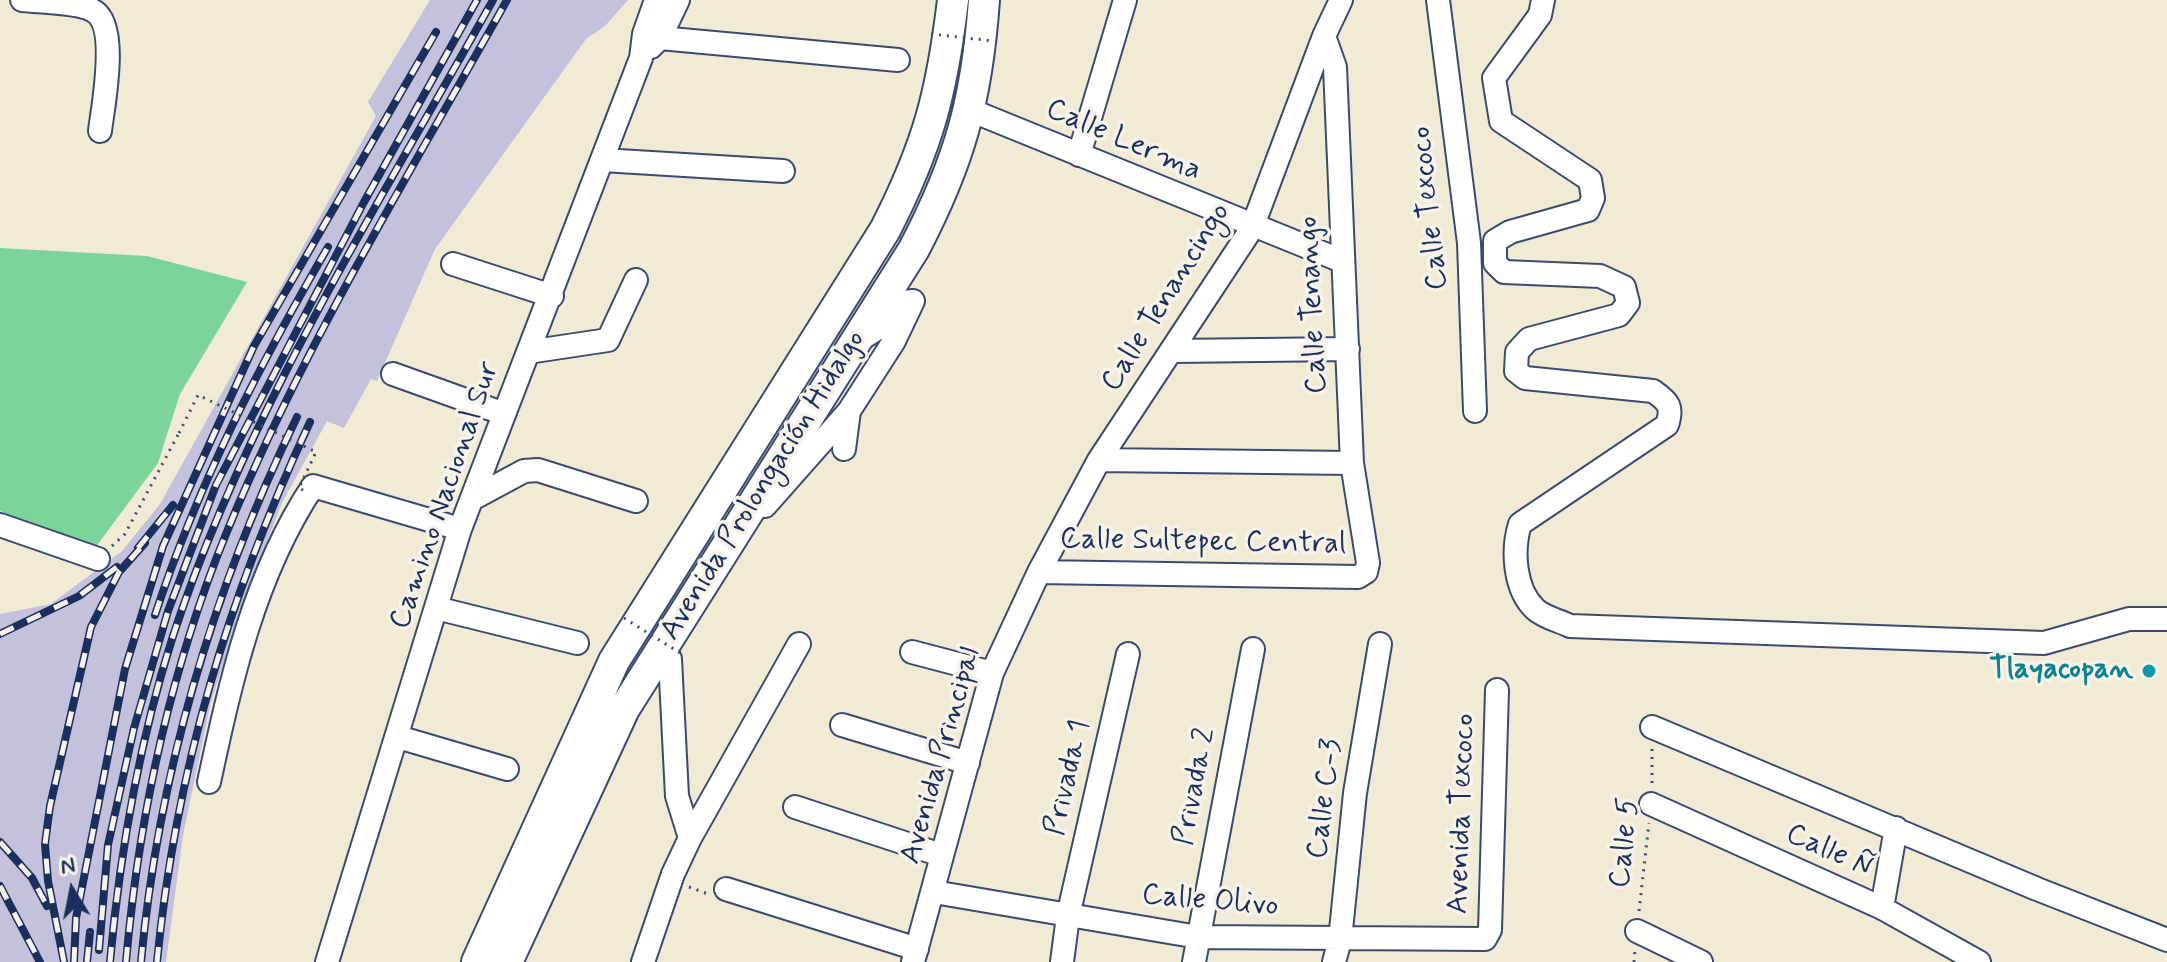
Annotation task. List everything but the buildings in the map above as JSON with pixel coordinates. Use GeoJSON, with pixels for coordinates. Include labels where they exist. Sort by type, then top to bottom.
{"type":"FeatureCollection","features":[{"type":"Feature","properties":{"kind":"highway","name":"Avenida Prolongación Hidalgo"},"geometry":{"type":"LineString","coordinates":[[477,962],[614,661],[885,230],[913,173],[938,103],[953,0]]}},
{"type":"Feature","properties":{"kind":"highway","name":"Avenida Prolongación Hidalgo"},"geometry":{"type":"LineString","coordinates":[[507,962],[624,709],[914,249],[946,185],[979,70],[984,0]]}},
{"type":"Feature","properties":{"kind":"highway"},"geometry":{"type":"LineString","coordinates":[[913,173],[946,185]]}},
{"type":"Feature","properties":{"kind":"street"},"geometry":{"type":"LineString","coordinates":[[22,0],[92,10],[101,18],[109,39],[100,131]]}},
{"type":"Feature","properties":{"kind":"street","name":"Camino Nacional Sur"},"geometry":{"type":"LineString","coordinates":[[652,36],[656,0]]}},
{"type":"Feature","properties":{"kind":"street","name":"Camino Nacional Sur"},"geometry":{"type":"LineString","coordinates":[[327,962],[460,529],[502,413],[552,296],[641,58],[652,36],[678,0]]}},
{"type":"Feature","properties":{"kind":"street"},"geometry":{"type":"LineString","coordinates":[[1079,155],[1125,0]]}},
{"type":"Feature","properties":{"kind":"street","name":"Calle Tenancingo"},"geometry":{"type":"LineString","coordinates":[[1039,572],[1099,460],[1252,228],[1324,36],[1341,0]]}},
{"type":"Feature","properties":{"kind":"street","name":"Calle Texcoco"},"geometry":{"type":"LineString","coordinates":[[1438,0],[1469,243],[1475,411]]}},
{"type":"Feature","properties":{"kind":"street"},"geometry":{"type":"LineString","coordinates":[[1543,0],[1540,15],[1494,78],[1496,105],[1501,121],[1590,180],[1593,198],[1588,210],[1510,232],[1495,241],[1495,263],[1504,272],[1600,276],[1624,287],[1628,303],[1619,315],[1529,339],[1517,352],[1516,371],[1525,378],[1653,391],[1668,401],[1671,412],[1667,425],[1520,524],[1514,543],[1520,586],[1536,610],[1570,626],[2044,643],[2129,619],[2167,619]]}},
{"type":"Feature","properties":{"kind":"street"},"geometry":{"type":"LineString","coordinates":[[652,36],[898,60]]}},
{"type":"Feature","properties":{"kind":"street","name":"Calle Tenango"},"geometry":{"type":"LineString","coordinates":[[1324,36],[1335,67],[1352,463],[1368,563],[1366,572]]}},
{"type":"Feature","properties":{"kind":"street","name":"Calle Lerma"},"geometry":{"type":"LineString","coordinates":[[970,110],[1252,228],[1342,261]]}},
{"type":"Feature","properties":{"kind":"street"},"geometry":{"type":"LineString","coordinates":[[602,160],[783,171]]}},
{"type":"Feature","properties":{"kind":"street"},"geometry":{"type":"LineString","coordinates":[[453,264],[552,296]]}},
{"type":"Feature","properties":{"kind":"street"},"geometry":{"type":"LineString","coordinates":[[528,352],[608,340],[636,280]]}},
{"type":"Feature","properties":{"kind":"street"},"geometry":{"type":"LineString","coordinates":[[522,962],[632,723],[677,657],[766,504],[849,411],[894,341],[913,301],[903,302],[886,323],[853,344]]}},
{"type":"Feature","properties":{"kind":"street"},"geometry":{"type":"LineString","coordinates":[[1172,351],[1348,349]]}},
{"type":"Feature","properties":{"kind":"street"},"geometry":{"type":"LineString","coordinates":[[393,374],[502,413]]}},
{"type":"Feature","properties":{"kind":"street"},"geometry":{"type":"LineString","coordinates":[[844,449],[849,411]]}},
{"type":"Feature","properties":{"kind":"street"},"geometry":{"type":"LineString","coordinates":[[1099,460],[1352,463]]}},
{"type":"Feature","properties":{"kind":"street"},"geometry":{"type":"LineString","coordinates":[[472,499],[524,471],[538,470],[636,501]]}},
{"type":"Feature","properties":{"kind":"street"},"geometry":{"type":"LineString","coordinates":[[209,782],[249,620],[274,555],[313,486],[460,529]]}},
{"type":"Feature","properties":{"kind":"street"},"geometry":{"type":"LineString","coordinates":[[0,525],[98,559]]}},
{"type":"Feature","properties":{"kind":"street","name":"Calle Sultepec Central"},"geometry":{"type":"LineString","coordinates":[[1039,572],[1358,577],[1366,572]]}},
{"type":"Feature","properties":{"kind":"street","name":"Avenida Principal"},"geometry":{"type":"LineString","coordinates":[[915,956],[992,673],[1039,572]]}},
{"type":"Feature","properties":{"kind":"street"},"geometry":{"type":"LineString","coordinates":[[436,608],[577,643]]}},
{"type":"Feature","properties":{"kind":"street"},"geometry":{"type":"LineString","coordinates":[[643,962],[671,878],[690,838],[799,644]]}},
{"type":"Feature","properties":{"kind":"street","name":"Calle C-3"},"geometry":{"type":"LineString","coordinates":[[1337,951],[1355,793],[1380,644]]}},
{"type":"Feature","properties":{"kind":"street","name":"Privada 2"},"geometry":{"type":"LineString","coordinates":[[1194,962],[1253,649]]}},
{"type":"Feature","properties":{"kind":"street"},"geometry":{"type":"LineString","coordinates":[[912,652],[992,673]]}},
{"type":"Feature","properties":{"kind":"street","name":"Privada 1"},"geometry":{"type":"LineString","coordinates":[[1062,962],[1068,916],[1128,654]]}},
{"type":"Feature","properties":{"kind":"street"},"geometry":{"type":"LineString","coordinates":[[677,657],[677,796],[690,838]]}},
{"type":"Feature","properties":{"kind":"street","name":"Avenida Texcoco"},"geometry":{"type":"LineString","coordinates":[[1478,947],[1490,930],[1497,690]]}},
{"type":"Feature","properties":{"kind":"street"},"geometry":{"type":"LineString","coordinates":[[842,725],[968,763]]}},
{"type":"Feature","properties":{"kind":"street"},"geometry":{"type":"LineString","coordinates":[[1652,727],[2037,889],[2167,940]]}},
{"type":"Feature","properties":{"kind":"street"},"geometry":{"type":"LineString","coordinates":[[398,737],[507,769]]}},
{"type":"Feature","properties":{"kind":"street","name":"Calle Ñ"},"geometry":{"type":"LineString","coordinates":[[1651,804],[1882,908],[1979,962]]}},
{"type":"Feature","properties":{"kind":"street"},"geometry":{"type":"LineString","coordinates":[[795,807],[941,855]]}},
{"type":"Feature","properties":{"kind":"street"},"geometry":{"type":"LineString","coordinates":[[1882,908],[1896,828]]}},
{"type":"Feature","properties":{"kind":"street"},"geometry":{"type":"LineString","coordinates":[[726,889],[915,956]]}},
{"type":"Feature","properties":{"kind":"street","name":"Calle Olivo"},"geometry":{"type":"LineString","coordinates":[[934,892],[1198,937],[1337,951],[1478,947]]}},
{"type":"Feature","properties":{"kind":"street"},"geometry":{"type":"LineString","coordinates":[[1637,931],[1701,962]]}},
{"type":"Feature","properties":{"kind":"path"},"geometry":{"type":"LineString","coordinates":[[931,34],[994,41]]}},
{"type":"Feature","properties":{"kind":"path"},"geometry":{"type":"LineString","coordinates":[[98,559],[125,534],[198,395],[316,452],[299,488],[308,493]]}},
{"type":"Feature","properties":{"kind":"path"},"geometry":{"type":"LineString","coordinates":[[624,618],[677,657]]}},
{"type":"Feature","properties":{"kind":"path","name":"Calle 5"},"geometry":{"type":"LineString","coordinates":[[1634,962],[1651,804],[1652,727]]}},
{"type":"Feature","properties":{"kind":"path"},"geometry":{"type":"LineString","coordinates":[[671,878],[721,897],[726,889]]}},
{"type":"Feature","properties":{"kind":"shaded area"},"geometry":{"type":"Polygon","coordinates":[[[430,0],[628,0],[605,26],[586,39],[435,249],[377,381],[371,379],[344,428],[327,421],[282,503],[243,603],[211,702],[183,835],[166,962],[0,962],[0,614],[51,604],[122,551],[160,504],[376,116],[368,102],[430,0]]]}},
{"type":"Feature","properties":{"kind":"green space"},"geometry":{"type":"Polygon","coordinates":[[[0,248],[147,256],[247,282],[180,394],[158,463],[95,548],[0,511],[0,248]]]}},
{"type":"Feature","properties":{"kind":"railway"},"geometry":{"type":"LineString","coordinates":[[99,950],[108,845],[134,728],[168,611],[216,485],[364,202],[477,0]]}},
{"type":"Feature","properties":{"kind":"railway"},"geometry":{"type":"LineString","coordinates":[[110,962],[125,838],[150,716],[173,636],[203,553],[276,390],[361,232],[493,0]]}},
{"type":"Feature","properties":{"kind":"railway"},"geometry":{"type":"LineString","coordinates":[[126,962],[139,852],[160,744],[189,638],[226,534],[322,329],[507,0]]}},
{"type":"Feature","properties":{"kind":"railway"},"geometry":{"type":"LineString","coordinates":[[74,962],[76,918],[125,669],[163,546],[254,346],[436,32]]}},
{"type":"Feature","properties":{"kind":"railway"},"geometry":{"type":"LineString","coordinates":[[155,615],[210,472],[278,336],[328,247]]}},
{"type":"Feature","properties":{"kind":"railway"},"geometry":{"type":"LineString","coordinates":[[141,962],[161,820],[194,682],[240,548],[297,417]]}},
{"type":"Feature","properties":{"kind":"railway"},"geometry":{"type":"LineString","coordinates":[[157,962],[177,821],[210,685],[254,553],[310,422]]}},
{"type":"Feature","properties":{"kind":"railway"},"geometry":{"type":"LineString","coordinates":[[138,548],[173,505]]}},
{"type":"Feature","properties":{"kind":"railway"},"geometry":{"type":"LineString","coordinates":[[64,962],[48,881],[45,844],[50,806],[91,627],[119,572],[145,543]]}},
{"type":"Feature","properties":{"kind":"railway"},"geometry":{"type":"LineString","coordinates":[[0,634],[79,596],[117,567]]}},
{"type":"Feature","properties":{"kind":"railway"},"geometry":{"type":"LineString","coordinates":[[0,842],[32,878],[47,906]]}},
{"type":"Feature","properties":{"kind":"railway"},"geometry":{"type":"LineString","coordinates":[[0,886],[40,962]]}},
{"type":"Feature","properties":{"kind":"railway"},"geometry":{"type":"LineString","coordinates":[[87,962],[90,932]]}},
{"type":"Feature","properties":{"kind":"place","name":"Tlayacopan"},"geometry":{"type":"Point","coordinates":[2149,671]}}]}
